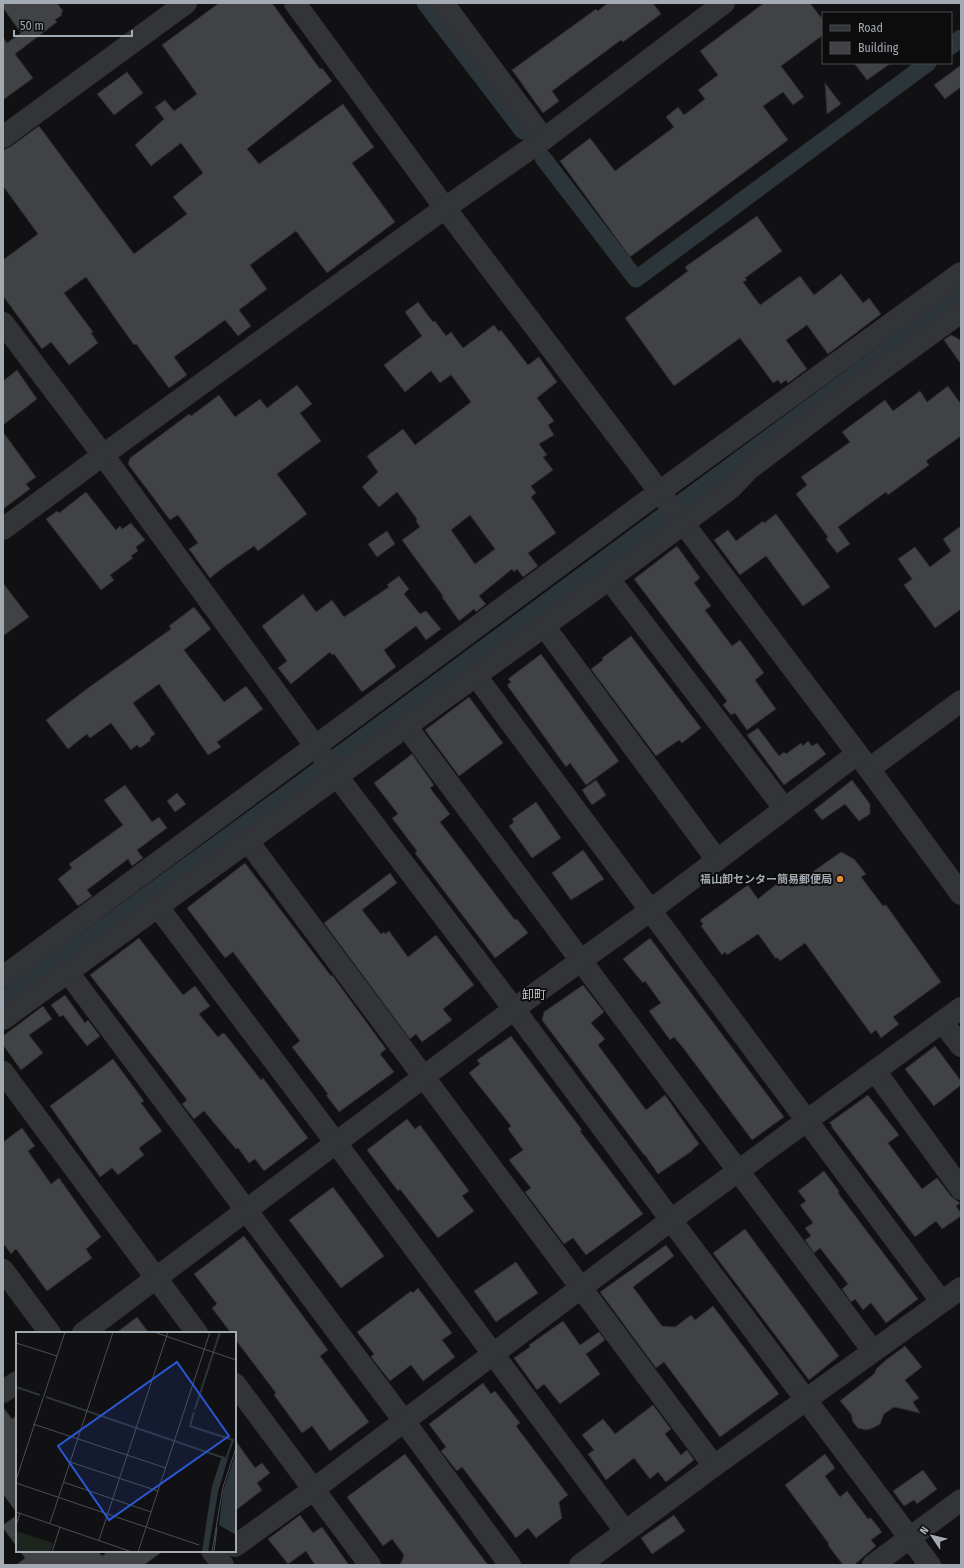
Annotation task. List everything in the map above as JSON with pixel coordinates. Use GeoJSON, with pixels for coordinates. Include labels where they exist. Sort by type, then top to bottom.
{"type":"FeatureCollection","features":[{"type":"Feature","properties":{"kind":"street"},"geometry":{"type":"LineString","coordinates":[[3,137],[186,3]]}},
{"type":"Feature","properties":{"kind":"street"},"geometry":{"type":"LineString","coordinates":[[295,3],[445,208],[863,761],[961,894]]}},
{"type":"Feature","properties":{"kind":"street"},"geometry":{"type":"LineString","coordinates":[[443,3],[544,139]]}},
{"type":"Feature","properties":{"kind":"street"},"geometry":{"type":"LineString","coordinates":[[3,529],[445,208],[544,139],[724,3]]}},
{"type":"Feature","properties":{"kind":"street"},"geometry":{"type":"LineString","coordinates":[[3,977],[326,761],[662,496],[961,273]]}},
{"type":"Feature","properties":{"kind":"street"},"geometry":{"type":"LineString","coordinates":[[3,1019],[158,907],[247,840],[326,761],[406,726],[609,579],[680,520],[731,488],[749,469],[844,397],[961,312]]}},
{"type":"Feature","properties":{"kind":"street"},"geometry":{"type":"LineString","coordinates":[[3,323],[103,455],[326,761],[514,1009],[930,1565]]}},
{"type":"Feature","properties":{"kind":"street"},"geometry":{"type":"LineString","coordinates":[[609,579],[784,808]]}},
{"type":"Feature","properties":{"kind":"street"},"geometry":{"type":"LineString","coordinates":[[544,626],[717,860]]}},
{"type":"Feature","properties":{"kind":"street"},"geometry":{"type":"LineString","coordinates":[[476,676],[651,910],[806,1122],[942,1302]]}},
{"type":"Feature","properties":{"kind":"street"},"geometry":{"type":"LineString","coordinates":[[84,1332],[514,1009],[651,910],[784,808],[961,701]]}},
{"type":"Feature","properties":{"kind":"street"},"geometry":{"type":"LineString","coordinates":[[406,726],[582,961],[737,1172],[873,1351]]}},
{"type":"Feature","properties":{"kind":"street"},"geometry":{"type":"LineString","coordinates":[[247,840],[423,1078],[714,1466]]}},
{"type":"Feature","properties":{"kind":"street"},"geometry":{"type":"LineString","coordinates":[[158,907],[625,1531]]}},
{"type":"Feature","properties":{"kind":"street"},"geometry":{"type":"LineString","coordinates":[[67,972],[404,1421],[510,1565]]}},
{"type":"Feature","properties":{"kind":"street"},"geometry":{"type":"LineString","coordinates":[[236,1545],[314,1489],[671,1220],[961,1008]]}},
{"type":"Feature","properties":{"kind":"street"},"geometry":{"type":"LineString","coordinates":[[942,1022],[961,1046]]}},
{"type":"Feature","properties":{"kind":"street"},"geometry":{"type":"LineString","coordinates":[[875,1071],[961,1189]]}},
{"type":"Feature","properties":{"kind":"street"},"geometry":{"type":"LineString","coordinates":[[3,1072],[196,1332]]}},
{"type":"Feature","properties":{"kind":"street"},"geometry":{"type":"LineString","coordinates":[[3,1270],[49,1332]]}},
{"type":"Feature","properties":{"kind":"street"},"geometry":{"type":"LineString","coordinates":[[580,1565],[805,1399],[961,1288]]}},
{"type":"Feature","properties":{"kind":"street"},"geometry":{"type":"LineString","coordinates":[[3,1392],[16,1383]]}},
{"type":"Feature","properties":{"kind":"street"},"geometry":{"type":"LineString","coordinates":[[236,1385],[370,1565]]}},
{"type":"Feature","properties":{"kind":"street"},"geometry":{"type":"LineString","coordinates":[[873,1565],[961,1500]]}},
{"type":"Feature","properties":{"kind":"building"},"geometry":{"type":"Polygon","coordinates":[[[3,3],[57,3],[63,11],[61,13],[62,15],[55,20],[57,22],[15,54],[33,78],[3,100],[3,37],[7,43],[21,33],[3,8],[3,3]]]}},
{"type":"Feature","properties":{"kind":"building"},"geometry":{"type":"Polygon","coordinates":[[[219,3],[272,3],[320,69],[322,68],[332,81],[247,149],[259,164],[343,104],[374,147],[352,163],[395,222],[327,273],[296,231],[250,265],[267,289],[239,310],[251,326],[238,336],[225,320],[174,357],[187,375],[169,388],[136,344],[134,345],[86,277],[64,293],[93,332],[91,333],[98,343],[69,365],[51,342],[42,349],[3,296],[3,260],[38,234],[3,186],[3,150],[10,147],[39,126],[134,254],[187,214],[173,197],[203,173],[181,143],[151,166],[135,145],[164,119],[155,107],[165,100],[174,111],[197,94],[162,45],[219,3]]]}},
{"type":"Feature","properties":{"kind":"building"},"geometry":{"type":"Polygon","coordinates":[[[608,3],[653,3],[661,14],[623,42],[621,40],[552,91],[559,101],[543,113],[512,70],[596,9],[598,11],[608,3]]]}},
{"type":"Feature","properties":{"kind":"building"},"geometry":{"type":"Polygon","coordinates":[[[764,3],[810,3],[822,19],[822,36],[781,66],[804,97],[793,105],[783,92],[763,106],[788,140],[630,257],[560,161],[590,138],[615,171],[674,127],[666,117],[678,107],[684,115],[705,99],[698,90],[718,75],[700,51],[764,3]]]}},
{"type":"Feature","properties":{"kind":"building"},"geometry":{"type":"Polygon","coordinates":[[[855,64],[890,64],[867,80],[855,64]]]}},
{"type":"Feature","properties":{"kind":"building"},"geometry":{"type":"Polygon","coordinates":[[[961,65],[961,87],[945,99],[934,85],[961,65]]]}},
{"type":"Feature","properties":{"kind":"building"},"geometry":{"type":"Polygon","coordinates":[[[127,72],[143,93],[114,115],[97,94],[127,72]]]}},
{"type":"Feature","properties":{"kind":"building"},"geometry":{"type":"Polygon","coordinates":[[[825,83],[841,104],[827,114],[825,83]]]}},
{"type":"Feature","properties":{"kind":"building"},"geometry":{"type":"Polygon","coordinates":[[[757,216],[782,251],[745,278],[747,280],[743,282],[760,305],[800,276],[814,295],[841,274],[863,303],[869,298],[881,314],[828,354],[807,325],[786,340],[807,369],[788,383],[786,380],[781,384],[778,380],[773,383],[740,338],[674,386],[625,318],[688,271],[685,267],[757,216]]]}},
{"type":"Feature","properties":{"kind":"building"},"geometry":{"type":"Polygon","coordinates":[[[418,302],[446,336],[451,332],[463,348],[494,325],[499,332],[501,330],[528,365],[539,357],[557,382],[537,398],[554,421],[548,425],[554,435],[539,444],[547,455],[543,457],[553,470],[531,486],[536,493],[531,497],[556,533],[528,553],[538,566],[523,577],[517,569],[514,572],[512,569],[479,596],[486,604],[476,612],[474,609],[459,621],[442,597],[443,596],[402,540],[420,527],[416,521],[417,519],[397,492],[379,507],[362,487],[378,472],[367,456],[403,429],[415,445],[471,402],[451,375],[440,383],[431,371],[405,392],[384,365],[422,336],[405,312],[418,302]],[[470,515],[451,530],[475,564],[495,549],[470,515]]]}},
{"type":"Feature","properties":{"kind":"building"},"geometry":{"type":"Polygon","coordinates":[[[951,335],[959,339],[961,342],[961,364],[944,340],[951,335]]]}},
{"type":"Feature","properties":{"kind":"building"},"geometry":{"type":"Polygon","coordinates":[[[17,370],[37,399],[3,425],[3,381],[17,370]]]}},
{"type":"Feature","properties":{"kind":"building"},"geometry":{"type":"Polygon","coordinates":[[[297,385],[312,404],[300,413],[321,441],[277,474],[307,514],[258,551],[254,546],[210,578],[189,549],[198,543],[178,515],[170,520],[128,464],[130,458],[189,414],[191,416],[219,395],[235,417],[260,399],[267,408],[297,385]]]}},
{"type":"Feature","properties":{"kind":"building"},"geometry":{"type":"Polygon","coordinates":[[[948,386],[961,404],[961,436],[926,461],[929,465],[888,495],[886,492],[838,527],[850,544],[837,553],[826,539],[828,537],[796,494],[807,485],[801,477],[850,442],[842,432],[885,400],[893,411],[920,391],[927,402],[948,386]]]}},
{"type":"Feature","properties":{"kind":"building"},"geometry":{"type":"Polygon","coordinates":[[[3,432],[36,477],[26,484],[30,489],[3,509],[3,432]]]}},
{"type":"Feature","properties":{"kind":"building"},"geometry":{"type":"Polygon","coordinates":[[[86,492],[116,530],[120,526],[122,529],[131,523],[145,540],[136,547],[138,551],[131,556],[133,558],[110,575],[114,580],[101,590],[46,519],[57,511],[59,513],[86,492]]]}},
{"type":"Feature","properties":{"kind":"building"},"geometry":{"type":"Polygon","coordinates":[[[776,514],[830,587],[803,606],[766,556],[740,575],[714,540],[728,530],[736,541],[763,521],[764,523],[776,514]]]}},
{"type":"Feature","properties":{"kind":"building"},"geometry":{"type":"Polygon","coordinates":[[[961,526],[961,609],[935,628],[904,585],[912,579],[898,559],[915,547],[930,567],[951,551],[943,539],[961,526]]]}},
{"type":"Feature","properties":{"kind":"building"},"geometry":{"type":"Polygon","coordinates":[[[387,531],[395,544],[377,557],[368,544],[387,531]]]}},
{"type":"Feature","properties":{"kind":"building"},"geometry":{"type":"Polygon","coordinates":[[[677,546],[700,578],[694,583],[711,606],[705,610],[732,646],[740,640],[764,673],[755,680],[776,709],[747,730],[735,713],[731,715],[723,705],[727,701],[634,579],[677,546]]]}},
{"type":"Feature","properties":{"kind":"building"},"geometry":{"type":"Polygon","coordinates":[[[399,576],[409,589],[404,594],[420,614],[426,611],[441,629],[426,640],[416,626],[384,650],[396,667],[362,692],[334,654],[332,655],[330,652],[291,684],[278,668],[287,661],[262,626],[303,594],[316,612],[332,600],[344,617],[389,587],[387,585],[399,576]]]}},
{"type":"Feature","properties":{"kind":"building"},"geometry":{"type":"Polygon","coordinates":[[[3,583],[29,617],[3,636],[3,583]]]}},
{"type":"Feature","properties":{"kind":"building"},"geometry":{"type":"Polygon","coordinates":[[[194,607],[211,629],[184,650],[224,702],[246,686],[263,709],[217,742],[221,747],[208,755],[159,684],[133,703],[155,734],[150,738],[151,740],[140,748],[137,745],[131,750],[111,723],[90,738],[87,734],[68,749],[46,720],[171,629],[169,626],[194,607]]]}},
{"type":"Feature","properties":{"kind":"building"},"geometry":{"type":"Polygon","coordinates":[[[631,636],[701,728],[682,743],[679,740],[656,756],[591,669],[603,660],[602,658],[631,636]]]}},
{"type":"Feature","properties":{"kind":"building"},"geometry":{"type":"Polygon","coordinates":[[[541,654],[619,761],[586,785],[570,763],[566,767],[507,685],[511,682],[508,679],[541,654]]]}},
{"type":"Feature","properties":{"kind":"building"},"geometry":{"type":"Polygon","coordinates":[[[469,697],[503,743],[459,776],[425,730],[469,697]]]}},
{"type":"Feature","properties":{"kind":"building"},"geometry":{"type":"Polygon","coordinates":[[[758,728],[779,756],[784,752],[786,754],[801,743],[803,746],[808,741],[812,746],[817,743],[826,754],[784,785],[747,735],[758,728]]]}},
{"type":"Feature","properties":{"kind":"building"},"geometry":{"type":"Polygon","coordinates":[[[412,754],[434,785],[430,788],[450,814],[440,822],[515,920],[517,919],[528,933],[495,958],[415,853],[417,851],[392,818],[398,814],[374,783],[412,754]]]}},
{"type":"Feature","properties":{"kind":"building"},"geometry":{"type":"Polygon","coordinates":[[[596,780],[606,795],[592,805],[582,790],[596,780]]]}},
{"type":"Feature","properties":{"kind":"building"},"geometry":{"type":"Polygon","coordinates":[[[852,780],[870,804],[870,814],[859,821],[845,804],[822,820],[814,810],[852,780]]]}},
{"type":"Feature","properties":{"kind":"building"},"geometry":{"type":"Polygon","coordinates":[[[125,785],[152,822],[159,817],[167,828],[137,850],[143,858],[132,866],[128,859],[87,890],[92,896],[78,906],[58,879],[72,868],[69,864],[123,825],[104,800],[125,785]]]}},
{"type":"Feature","properties":{"kind":"building"},"geometry":{"type":"Polygon","coordinates":[[[177,793],[186,804],[175,812],[167,801],[177,793]]]}},
{"type":"Feature","properties":{"kind":"building"},"geometry":{"type":"Polygon","coordinates":[[[536,802],[561,838],[532,858],[509,826],[514,822],[512,819],[536,802]]]}},
{"type":"Feature","properties":{"kind":"building"},"geometry":{"type":"Polygon","coordinates":[[[583,850],[604,879],[571,900],[552,873],[583,850]]]}},
{"type":"Feature","properties":{"kind":"building"},"geometry":{"type":"Polygon","coordinates":[[[841,852],[854,859],[866,874],[861,877],[883,906],[886,905],[941,982],[893,1017],[899,1024],[881,1038],[876,1030],[871,1034],[805,943],[780,961],[777,957],[776,959],[758,934],[727,955],[725,952],[722,955],[701,926],[703,924],[700,920],[748,885],[758,899],[784,878],[791,887],[841,852]]]}},
{"type":"Feature","properties":{"kind":"building"},"geometry":{"type":"Polygon","coordinates":[[[245,863],[331,976],[332,975],[386,1049],[380,1054],[394,1072],[339,1112],[326,1095],[328,1094],[292,1047],[300,1041],[233,952],[225,958],[187,908],[245,863]]]}},
{"type":"Feature","properties":{"kind":"building"},"geometry":{"type":"Polygon","coordinates":[[[390,873],[397,883],[362,910],[381,934],[384,932],[385,934],[389,931],[408,957],[436,935],[474,985],[443,1009],[452,1020],[422,1042],[416,1034],[410,1039],[324,923],[390,873]]]}},
{"type":"Feature","properties":{"kind":"building"},"geometry":{"type":"Polygon","coordinates":[[[139,938],[183,995],[195,986],[210,1006],[199,1014],[218,1037],[223,1033],[225,1034],[261,1080],[263,1078],[308,1138],[264,1171],[255,1159],[249,1163],[238,1148],[236,1149],[204,1111],[194,1119],[182,1104],[187,1100],[90,975],[139,938]]]}},
{"type":"Feature","properties":{"kind":"building"},"geometry":{"type":"Polygon","coordinates":[[[650,938],[784,1117],[752,1140],[684,1049],[674,1037],[670,1040],[649,1011],[661,1003],[645,981],[643,983],[623,959],[650,938]]]}},
{"type":"Feature","properties":{"kind":"building"},"geometry":{"type":"Polygon","coordinates":[[[583,985],[604,1012],[591,1023],[605,1039],[598,1045],[646,1110],[665,1095],[699,1144],[692,1151],[658,1174],[542,1020],[544,1012],[583,985]]]}},
{"type":"Feature","properties":{"kind":"building"},"geometry":{"type":"Polygon","coordinates":[[[65,995],[85,1023],[88,1020],[100,1036],[87,1046],[63,1015],[60,1017],[51,1005],[65,995]]]}},
{"type":"Feature","properties":{"kind":"building"},"geometry":{"type":"Polygon","coordinates":[[[43,1006],[52,1019],[29,1035],[43,1053],[21,1070],[3,1045],[3,1036],[43,1006]]]}},
{"type":"Feature","properties":{"kind":"building"},"geometry":{"type":"Polygon","coordinates":[[[511,1036],[643,1214],[586,1255],[573,1238],[564,1244],[525,1192],[531,1188],[509,1160],[523,1150],[508,1129],[511,1126],[469,1073],[480,1064],[477,1060],[511,1036]]]}},
{"type":"Feature","properties":{"kind":"building"},"geometry":{"type":"Polygon","coordinates":[[[935,1046],[961,1081],[961,1085],[934,1106],[905,1069],[935,1046]]]}},
{"type":"Feature","properties":{"kind":"building"},"geometry":{"type":"Polygon","coordinates":[[[113,1059],[144,1101],[141,1103],[162,1131],[139,1148],[144,1155],[118,1175],[112,1168],[100,1177],[50,1106],[113,1059]]]}},
{"type":"Feature","properties":{"kind":"building"},"geometry":{"type":"Polygon","coordinates":[[[868,1095],[899,1135],[888,1143],[922,1189],[937,1178],[951,1196],[960,1203],[956,1206],[961,1213],[961,1216],[942,1229],[936,1221],[915,1237],[829,1123],[868,1095]]]}},
{"type":"Feature","properties":{"kind":"building"},"geometry":{"type":"Polygon","coordinates":[[[407,1119],[415,1129],[420,1125],[469,1191],[462,1196],[474,1211],[438,1238],[400,1189],[398,1191],[367,1150],[407,1119]]]}},
{"type":"Feature","properties":{"kind":"building"},"geometry":{"type":"Polygon","coordinates":[[[22,1128],[35,1146],[28,1151],[51,1184],[59,1178],[101,1237],[86,1249],[92,1258],[47,1291],[16,1249],[11,1254],[3,1243],[3,1142],[22,1128]]]}},
{"type":"Feature","properties":{"kind":"building"},"geometry":{"type":"Polygon","coordinates":[[[824,1171],[839,1191],[838,1193],[918,1299],[886,1323],[871,1303],[863,1310],[855,1299],[851,1302],[842,1289],[848,1284],[820,1248],[814,1253],[805,1240],[811,1236],[805,1228],[813,1223],[800,1205],[806,1201],[798,1191],[824,1171]]]}},
{"type":"Feature","properties":{"kind":"building"},"geometry":{"type":"Polygon","coordinates":[[[333,1187],[384,1256],[341,1288],[289,1220],[333,1187]]]}},
{"type":"Feature","properties":{"kind":"building"},"geometry":{"type":"Polygon","coordinates":[[[745,1229],[839,1356],[809,1380],[713,1253],[745,1229]]]}},
{"type":"Feature","properties":{"kind":"building"},"geometry":{"type":"Polygon","coordinates":[[[244,1236],[328,1350],[320,1356],[369,1422],[330,1451],[312,1426],[302,1433],[274,1395],[276,1393],[236,1340],[236,1332],[230,1332],[212,1308],[217,1304],[194,1274],[244,1236]]]}},
{"type":"Feature","properties":{"kind":"building"},"geometry":{"type":"Polygon","coordinates":[[[666,1245],[674,1256],[633,1287],[662,1326],[675,1327],[691,1315],[695,1320],[713,1306],[779,1394],[720,1437],[664,1362],[656,1368],[600,1292],[666,1245]]]}},
{"type":"Feature","properties":{"kind":"building"},"geometry":{"type":"Polygon","coordinates":[[[516,1262],[538,1293],[496,1322],[474,1291],[516,1262]]]}},
{"type":"Feature","properties":{"kind":"building"},"geometry":{"type":"Polygon","coordinates":[[[418,1288],[452,1333],[442,1340],[455,1357],[423,1381],[411,1365],[390,1381],[371,1357],[374,1354],[357,1332],[411,1291],[413,1293],[418,1288]]]}},
{"type":"Feature","properties":{"kind":"building"},"geometry":{"type":"Polygon","coordinates":[[[137,1317],[148,1332],[117,1332],[137,1317]]]}},
{"type":"Feature","properties":{"kind":"building"},"geometry":{"type":"Polygon","coordinates":[[[563,1321],[580,1345],[599,1332],[605,1340],[586,1354],[600,1374],[560,1404],[544,1384],[537,1390],[514,1358],[530,1347],[529,1345],[563,1321]]]}},
{"type":"Feature","properties":{"kind":"building"},"geometry":{"type":"Polygon","coordinates":[[[905,1346],[922,1367],[905,1380],[919,1398],[913,1402],[920,1413],[894,1407],[884,1414],[880,1424],[866,1430],[858,1428],[853,1422],[851,1414],[840,1401],[874,1374],[877,1368],[886,1360],[905,1346]]]}},
{"type":"Feature","properties":{"kind":"building"},"geometry":{"type":"Polygon","coordinates":[[[483,1383],[491,1394],[495,1391],[520,1423],[516,1426],[568,1495],[559,1502],[562,1518],[536,1538],[528,1528],[516,1538],[462,1467],[457,1471],[441,1451],[446,1447],[429,1424],[483,1383]]]}},
{"type":"Feature","properties":{"kind":"building"},"geometry":{"type":"Polygon","coordinates":[[[653,1405],[671,1429],[665,1434],[681,1455],[687,1450],[694,1460],[666,1482],[658,1472],[650,1479],[634,1458],[606,1480],[588,1454],[594,1450],[582,1435],[603,1419],[615,1434],[653,1405]]]}},
{"type":"Feature","properties":{"kind":"building"},"geometry":{"type":"Polygon","coordinates":[[[3,1407],[12,1419],[16,1416],[16,1512],[3,1494],[3,1407]]]}},
{"type":"Feature","properties":{"kind":"building"},"geometry":{"type":"Polygon","coordinates":[[[236,1441],[255,1468],[262,1463],[270,1473],[257,1483],[262,1490],[236,1510],[236,1441]]]}},
{"type":"Feature","properties":{"kind":"building"},"geometry":{"type":"Polygon","coordinates":[[[405,1454],[488,1565],[400,1565],[404,1555],[392,1539],[383,1546],[347,1497],[405,1454]]]}},
{"type":"Feature","properties":{"kind":"building"},"geometry":{"type":"Polygon","coordinates":[[[825,1454],[835,1468],[825,1476],[840,1497],[847,1491],[868,1519],[871,1518],[882,1532],[871,1540],[876,1546],[854,1565],[843,1565],[785,1485],[825,1454]]]}},
{"type":"Feature","properties":{"kind":"building"},"geometry":{"type":"Polygon","coordinates":[[[923,1470],[937,1489],[917,1504],[914,1500],[904,1506],[893,1491],[923,1470]]]}},
{"type":"Feature","properties":{"kind":"building"},"geometry":{"type":"Polygon","coordinates":[[[300,1515],[313,1533],[322,1527],[349,1565],[315,1565],[306,1551],[288,1564],[268,1539],[300,1515]]]}},
{"type":"Feature","properties":{"kind":"building"},"geometry":{"type":"Polygon","coordinates":[[[674,1515],[685,1531],[652,1554],[641,1538],[674,1515]]]}},
{"type":"Feature","properties":{"kind":"building"},"geometry":{"type":"Polygon","coordinates":[[[16,1516],[16,1546],[3,1528],[3,1525],[16,1516]]]}},
{"type":"Feature","properties":{"kind":"building"},"geometry":{"type":"Polygon","coordinates":[[[21,1552],[99,1552],[102,1556],[108,1552],[162,1552],[144,1565],[16,1565],[25,1558],[21,1552]]]}},
{"type":"Feature","properties":{"kind":"waterway"},"geometry":{"type":"LineString","coordinates":[[425,3],[523,131]]}},
{"type":"Feature","properties":{"kind":"waterway"},"geometry":{"type":"LineString","coordinates":[[952,45],[961,38]]}},
{"type":"Feature","properties":{"kind":"waterway"},"geometry":{"type":"LineString","coordinates":[[543,158],[636,279],[927,64]]}},
{"type":"Feature","properties":{"kind":"waterway"},"geometry":{"type":"LineString","coordinates":[[3,1000],[293,789],[961,296]]}},
{"type":"Feature","properties":{"kind":"place","name":"福山卸センター簡易郵便局"},"geometry":{"type":"Point","coordinates":[840,879]}},
{"type":"Feature","properties":{"kind":"district","name":"卸町"},"geometry":{"type":"Point","coordinates":[534,995]}}]}
